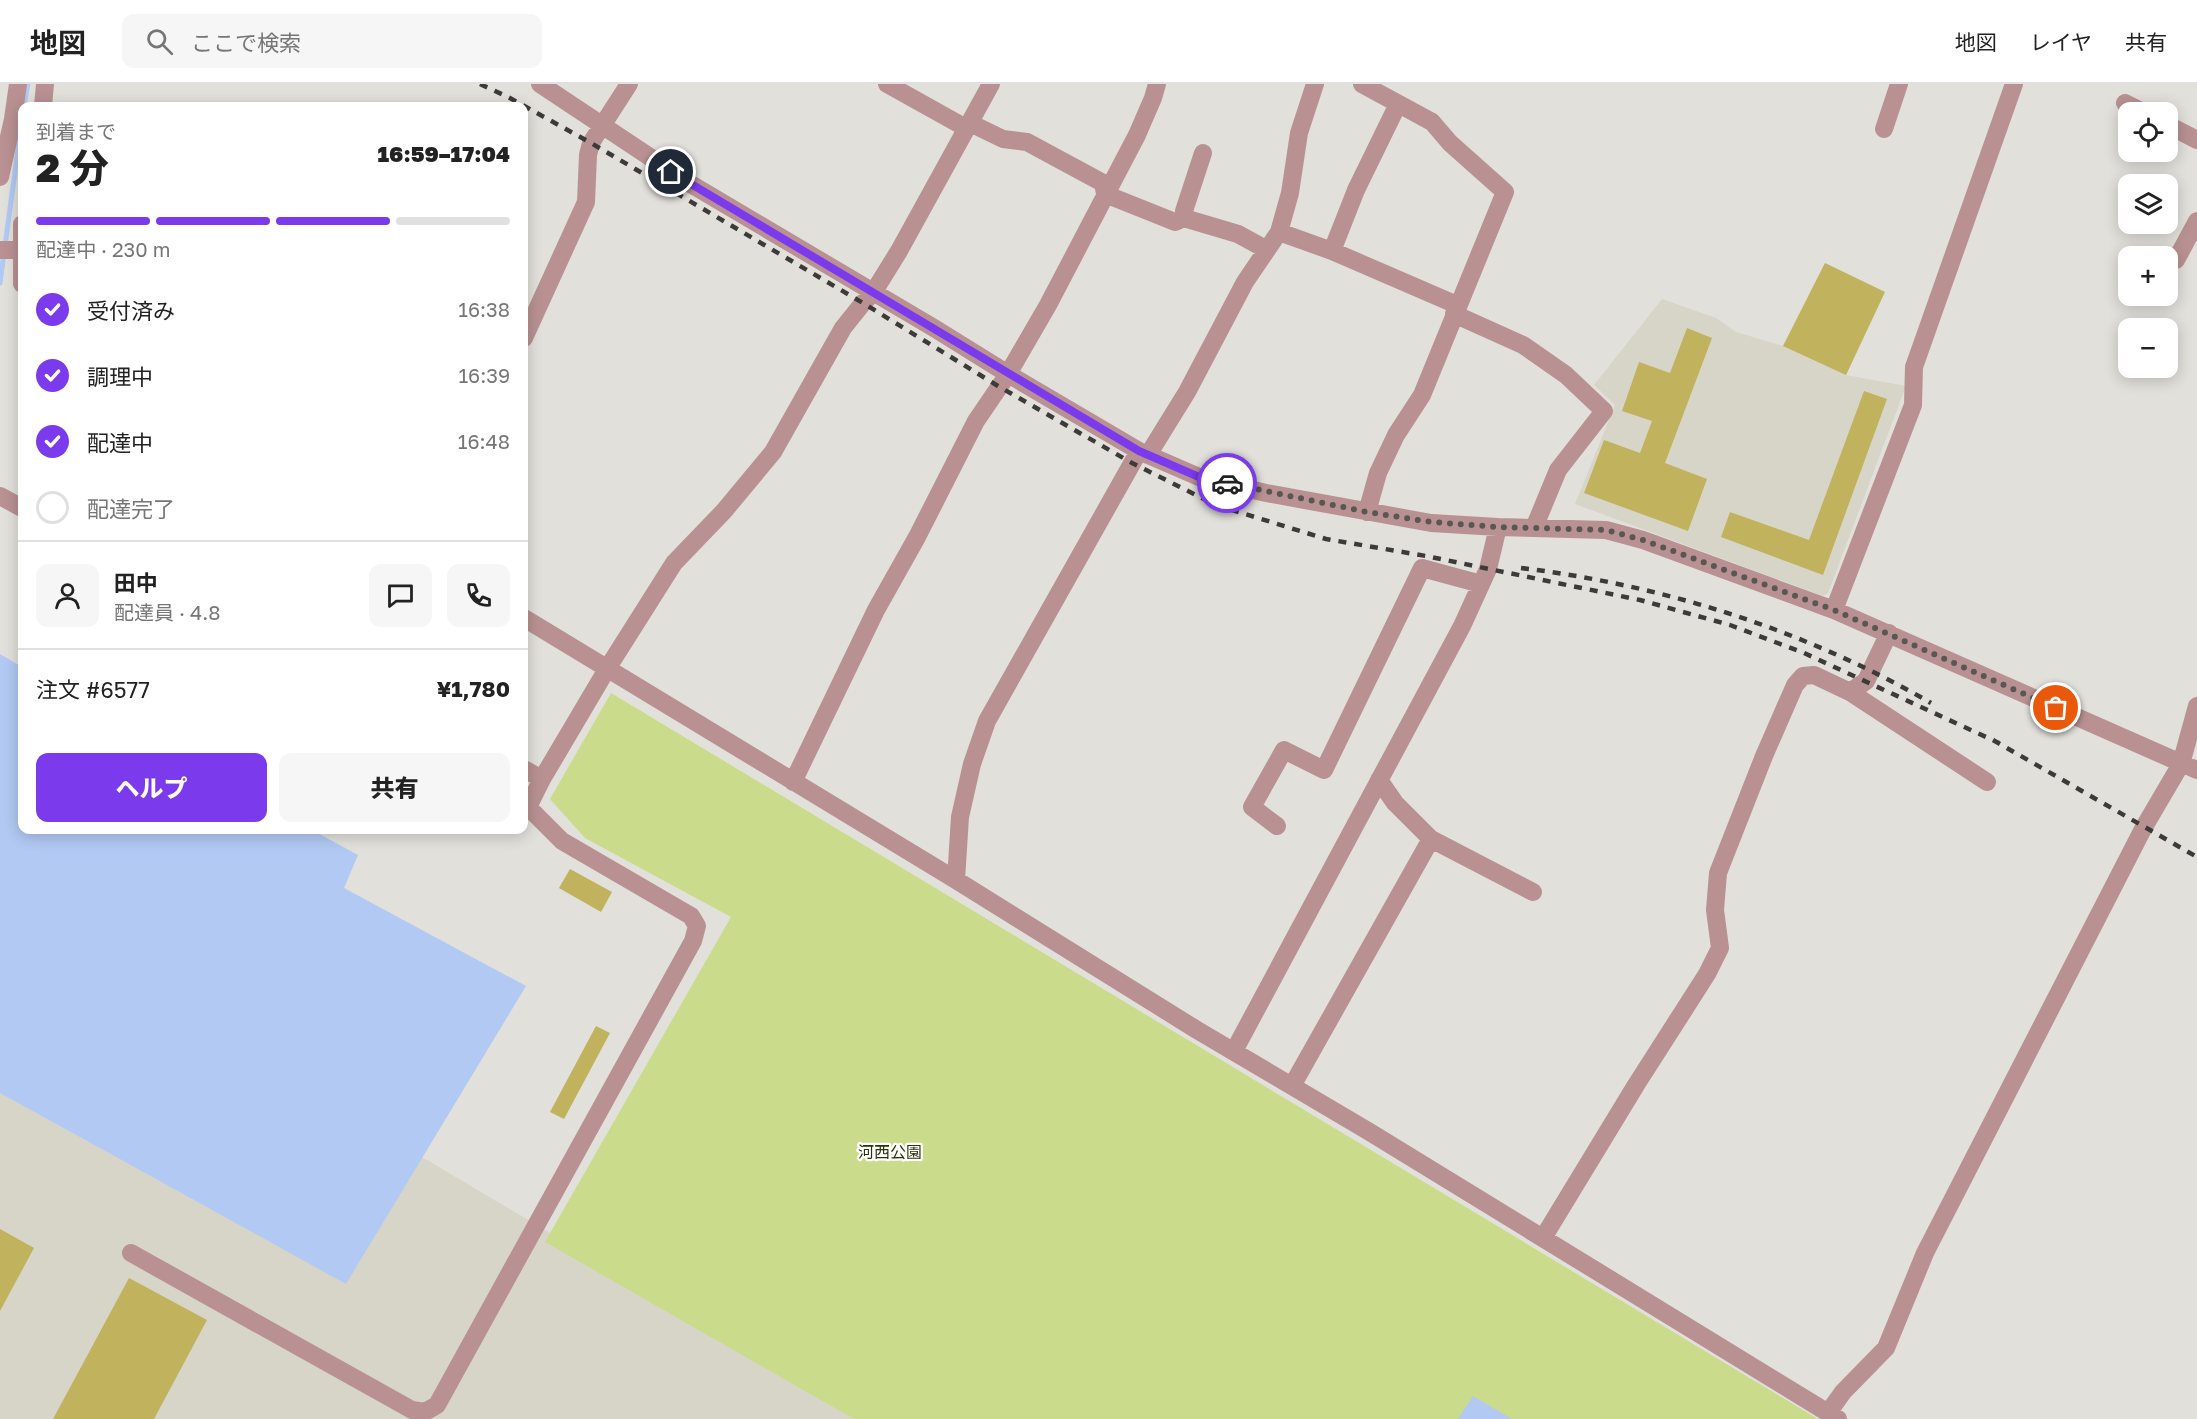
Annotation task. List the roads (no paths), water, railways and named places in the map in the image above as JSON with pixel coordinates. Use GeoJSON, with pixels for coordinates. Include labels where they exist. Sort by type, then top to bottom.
{"type":"FeatureCollection","features":[{"type":"Feature","properties":{"kind":"street"},"geometry":{"type":"LineString","coordinates":[[0,177],[18,84]]}},
{"type":"Feature","properties":{"kind":"street"},"geometry":{"type":"LineString","coordinates":[[43,102],[45,84]]}},
{"type":"Feature","properties":{"kind":"street"},"geometry":{"type":"LineString","coordinates":[[540,84],[689,183],[1008,374],[1143,453],[1199,477],[1367,512],[1431,522],[1498,527],[1606,530],[1633,537],[1834,610],[2189,767]]}},
{"type":"Feature","properties":{"kind":"street"},"geometry":{"type":"LineString","coordinates":[[528,329],[586,202],[588,155],[591,143],[629,84]]}},
{"type":"Feature","properties":{"kind":"street"},"geometry":{"type":"LineString","coordinates":[[887,84],[966,128]]}},
{"type":"Feature","properties":{"kind":"street"},"geometry":{"type":"LineString","coordinates":[[131,1253],[412,1410],[425,1413],[437,1406],[693,941],[697,926],[691,916],[562,841],[528,807],[607,669],[674,563],[724,511],[773,452],[843,328],[873,293],[899,251],[991,84]]}},
{"type":"Feature","properties":{"kind":"street"},"geometry":{"type":"LineString","coordinates":[[793,782],[876,610],[917,537],[976,421],[1008,374],[1048,305],[1137,135],[1157,84]]}},
{"type":"Feature","properties":{"kind":"street"},"geometry":{"type":"LineString","coordinates":[[956,880],[960,817],[972,764],[987,721],[1143,453],[1187,392],[1245,282],[1279,232],[1290,193],[1299,133],[1315,84]]}},
{"type":"Feature","properties":{"kind":"street"},"geometry":{"type":"LineString","coordinates":[[1362,84],[1432,122],[1450,143],[1505,192],[1422,395],[1396,435],[1378,472],[1367,512]]}},
{"type":"Feature","properties":{"kind":"street"},"geometry":{"type":"LineString","coordinates":[[1884,129],[1899,84]]}},
{"type":"Feature","properties":{"kind":"street"},"geometry":{"type":"LineString","coordinates":[[1834,610],[1913,405],[1914,368],[2014,84]]}},
{"type":"Feature","properties":{"kind":"street"},"geometry":{"type":"LineString","coordinates":[[1332,251],[1356,190],[1398,104]]}},
{"type":"Feature","properties":{"kind":"street"},"geometry":{"type":"LineString","coordinates":[[966,128],[972,124],[1003,139],[1027,142],[1103,183],[1105,194]]}},
{"type":"Feature","properties":{"kind":"street"},"geometry":{"type":"LineString","coordinates":[[2178,130],[2197,140]]}},
{"type":"Feature","properties":{"kind":"street"},"geometry":{"type":"LineString","coordinates":[[1184,218],[1203,153]]}},
{"type":"Feature","properties":{"kind":"street"},"geometry":{"type":"LineString","coordinates":[[1105,194],[1175,222],[1184,218],[1238,234],[1267,250]]}},
{"type":"Feature","properties":{"kind":"street"},"geometry":{"type":"LineString","coordinates":[[2178,256],[2197,221]]}},
{"type":"Feature","properties":{"kind":"street"},"geometry":{"type":"LineString","coordinates":[[1279,232],[1332,251],[1456,309],[1523,345],[1566,375],[1604,411],[1558,470],[1534,528]]}},
{"type":"Feature","properties":{"kind":"street"},"geometry":{"type":"LineString","coordinates":[[0,250],[18,250]]}},
{"type":"Feature","properties":{"kind":"street"},"geometry":{"type":"LineString","coordinates":[[0,496],[18,506]]}},
{"type":"Feature","properties":{"kind":"street"},"geometry":{"type":"LineString","coordinates":[[1233,1051],[1462,626],[1489,564],[1498,527]]}},
{"type":"Feature","properties":{"kind":"street"},"geometry":{"type":"LineString","coordinates":[[1276,826],[1252,807],[1284,750],[1324,770],[1422,568],[1481,584]]}},
{"type":"Feature","properties":{"kind":"street"},"geometry":{"type":"LineString","coordinates":[[528,620],[1833,1416],[1844,1392],[1886,1348],[1925,1253],[2144,827],[2189,767],[2197,706]]}},
{"type":"Feature","properties":{"kind":"street"},"geometry":{"type":"LineString","coordinates":[[1850,692],[1866,681],[1889,633]]}},
{"type":"Feature","properties":{"kind":"street"},"geometry":{"type":"LineString","coordinates":[[1543,1238],[1707,974],[1720,948],[1715,910],[1719,873],[1764,756],[1795,685],[1803,676],[1814,675],[1850,692],[1987,782]]}},
{"type":"Feature","properties":{"kind":"street"},"geometry":{"type":"LineString","coordinates":[[528,771],[542,779]]}},
{"type":"Feature","properties":{"kind":"street"},"geometry":{"type":"LineString","coordinates":[[1380,780],[1395,803],[1431,839],[1533,892]]}},
{"type":"Feature","properties":{"kind":"street"},"geometry":{"type":"LineString","coordinates":[[1292,1086],[1431,839]]}},
{"type":"Feature","properties":{"kind":"water"},"geometry":{"type":"Polygon","coordinates":[[[0,654],[18,665],[18,834],[319,834],[358,855],[344,888],[526,986],[346,1284],[0,1093],[0,654]]]}},
{"type":"Feature","properties":{"kind":"water"},"geometry":{"type":"Polygon","coordinates":[[[1473,1396],[1512,1419],[1458,1419],[1473,1396]]]}},
{"type":"Feature","properties":{"kind":"waterway"},"geometry":{"type":"LineString","coordinates":[[25,102],[28,84]]}},
{"type":"Feature","properties":{"kind":"waterway"},"geometry":{"type":"LineString","coordinates":[[0,283],[18,149]]}},
{"type":"Feature","properties":{"kind":"railway"},"geometry":{"type":"LineString","coordinates":[[480,84],[517,102]]}},
{"type":"Feature","properties":{"kind":"railway"},"geometry":{"type":"LineString","coordinates":[[528,108],[863,303],[998,386],[1132,463],[1216,505],[1326,539],[1426,556],[1640,600],[1730,625],[1804,653],[1999,743]]}},
{"type":"Feature","properties":{"kind":"railway"},"geometry":{"type":"LineString","coordinates":[[1521,568],[1628,586],[1733,615],[1835,654],[1931,703]]}},
{"type":"Feature","properties":{"kind":"railway"},"geometry":{"type":"LineString","coordinates":[[1993,740],[2197,857]]}},
{"type":"Feature","properties":{"kind":"park label","name":"河西公園"},"geometry":{"type":"Point","coordinates":[890,1152]}}]}
